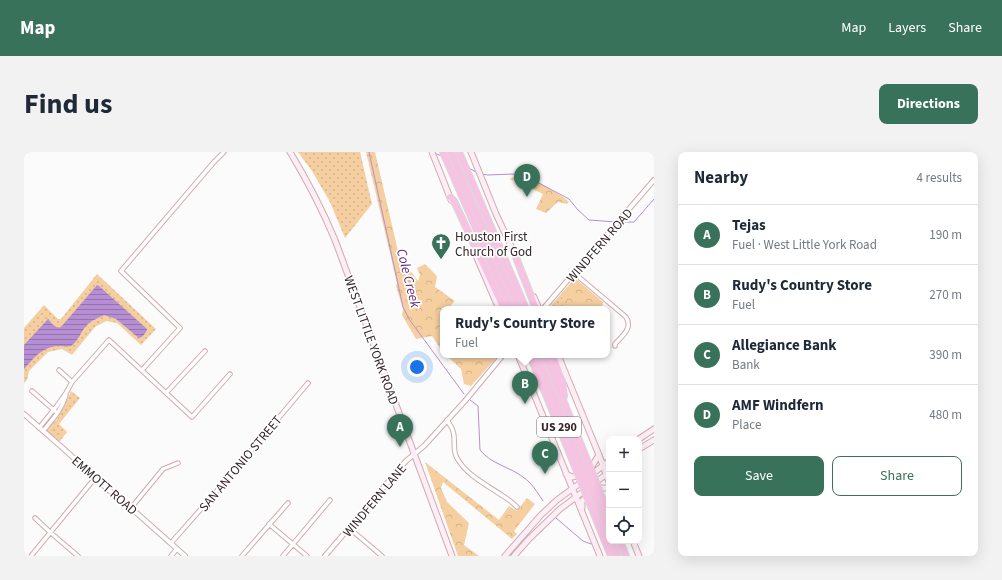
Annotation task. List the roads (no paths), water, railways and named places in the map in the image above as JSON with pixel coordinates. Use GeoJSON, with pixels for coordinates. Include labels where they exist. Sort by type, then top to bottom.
{"type":"FeatureCollection","features":[{"type":"Feature","properties":{"kind":"highway"},"geometry":{"type":"LineString","coordinates":[[443,152],[510,306]]}},
{"type":"Feature","properties":{"kind":"highway"},"geometry":{"type":"LineString","coordinates":[[459,152],[525,306]]}},
{"type":"Feature","properties":{"kind":"highway"},"geometry":{"type":"LineString","coordinates":[[451,154],[518,306]]}},
{"type":"Feature","properties":{"kind":"highway"},"geometry":{"type":"LineString","coordinates":[[450,197],[454,201],[503,306]]}},
{"type":"Feature","properties":{"kind":"highway"},"geometry":{"type":"LineString","coordinates":[[516,256],[535,306]]}},
{"type":"Feature","properties":{"kind":"highway","name":"US 290"},"geometry":{"type":"LineString","coordinates":[[530,358],[611,556]]}},
{"type":"Feature","properties":{"kind":"highway"},"geometry":{"type":"LineString","coordinates":[[538,358],[606,525]]}},
{"type":"Feature","properties":{"kind":"highway","name":"US 290"},"geometry":{"type":"LineString","coordinates":[[546,358],[606,508]]}},
{"type":"Feature","properties":{"kind":"highway"},"geometry":{"type":"LineString","coordinates":[[554,358],[562,382],[564,404]]}},
{"type":"Feature","properties":{"kind":"highway"},"geometry":{"type":"LineString","coordinates":[[613,544],[618,556]]}},
{"type":"Feature","properties":{"kind":"highway"},"geometry":{"type":"LineString","coordinates":[[621,544],[626,556]]}},
{"type":"Feature","properties":{"kind":"main road","name":"WEST LITTLE YORK ROAD"},"geometry":{"type":"LineString","coordinates":[[290,152],[324,214],[452,556]]}},
{"type":"Feature","properties":{"kind":"main road"},"geometry":{"type":"LineString","coordinates":[[432,152],[498,306]]}},
{"type":"Feature","properties":{"kind":"main road"},"geometry":{"type":"LineString","coordinates":[[471,152],[496,214],[538,306]]}},
{"type":"Feature","properties":{"kind":"main road"},"geometry":{"type":"LineString","coordinates":[[519,358],[600,556]]}},
{"type":"Feature","properties":{"kind":"main road"},"geometry":{"type":"LineString","coordinates":[[559,358],[607,472]]}},
{"type":"Feature","properties":{"kind":"main road"},"geometry":{"type":"LineString","coordinates":[[642,437],[654,429]]}},
{"type":"Feature","properties":{"kind":"main road"},"geometry":{"type":"LineString","coordinates":[[642,447],[654,440]]}},
{"type":"Feature","properties":{"kind":"main road"},"geometry":{"type":"LineString","coordinates":[[566,474],[572,477],[578,476],[592,466],[599,455]]}},
{"type":"Feature","properties":{"kind":"main road"},"geometry":{"type":"LineString","coordinates":[[504,556],[541,515],[557,500],[606,464]]}},
{"type":"Feature","properties":{"kind":"main road"},"geometry":{"type":"LineString","coordinates":[[514,556],[560,509],[606,475]]}},
{"type":"Feature","properties":{"kind":"main road"},"geometry":{"type":"LineString","coordinates":[[582,512],[581,505],[584,498],[598,488],[606,488]]}},
{"type":"Feature","properties":{"kind":"main road"},"geometry":{"type":"LineString","coordinates":[[526,531],[532,536]]}},
{"type":"Feature","properties":{"kind":"main road"},"geometry":{"type":"LineString","coordinates":[[634,544],[639,556]]}},
{"type":"Feature","properties":{"kind":"street"},"geometry":{"type":"LineString","coordinates":[[142,370],[180,328],[121,271],[224,152]]}},
{"type":"Feature","properties":{"kind":"street","name":"WINDFERN ROAD"},"geometry":{"type":"LineString","coordinates":[[546,306],[654,180]]}},
{"type":"Feature","properties":{"kind":"street"},"geometry":{"type":"LineString","coordinates":[[574,273],[629,321],[628,329],[615,344],[615,346]]}},
{"type":"Feature","properties":{"kind":"street"},"geometry":{"type":"LineString","coordinates":[[41,429],[56,412],[72,382],[109,340],[192,417],[230,374]]}},
{"type":"Feature","properties":{"kind":"street"},"geometry":{"type":"LineString","coordinates":[[166,392],[205,351]]}},
{"type":"Feature","properties":{"kind":"street","name":"WINDFERN LANE"},"geometry":{"type":"LineString","coordinates":[[325,556],[406,461],[424,446],[465,401],[501,358]]}},
{"type":"Feature","properties":{"kind":"street"},"geometry":{"type":"LineString","coordinates":[[58,370],[72,382]]}},
{"type":"Feature","properties":{"kind":"street","name":"SAN ANTONIO STREET"},"geometry":{"type":"LineString","coordinates":[[171,543],[308,383]]}},
{"type":"Feature","properties":{"kind":"street"},"geometry":{"type":"LineString","coordinates":[[32,391],[56,412]]}},
{"type":"Feature","properties":{"kind":"street","name":"EMMOTT ROAD"},"geometry":{"type":"LineString","coordinates":[[24,414],[185,556]]}},
{"type":"Feature","properties":{"kind":"street"},"geometry":{"type":"LineString","coordinates":[[447,420],[453,432],[454,449],[456,455],[463,467],[477,479],[517,507]]}},
{"type":"Feature","properties":{"kind":"street"},"geometry":{"type":"LineString","coordinates":[[130,508],[163,469],[178,463]]}},
{"type":"Feature","properties":{"kind":"street"},"geometry":{"type":"LineString","coordinates":[[31,556],[95,478]]}},
{"type":"Feature","properties":{"kind":"street"},"geometry":{"type":"LineString","coordinates":[[283,556],[330,500]]}},
{"type":"Feature","properties":{"kind":"street"},"geometry":{"type":"LineString","coordinates":[[242,556],[288,503]]}},
{"type":"Feature","properties":{"kind":"street"},"geometry":{"type":"LineString","coordinates":[[35,518],[50,533],[78,556]]}},
{"type":"Feature","properties":{"kind":"street"},"geometry":{"type":"LineString","coordinates":[[269,524],[307,556]]}},
{"type":"Feature","properties":{"kind":"street"},"geometry":{"type":"LineString","coordinates":[[349,528],[382,556]]}},
{"type":"Feature","properties":{"kind":"street"},"geometry":{"type":"LineString","coordinates":[[172,556],[177,549]]}},
{"type":"Feature","properties":{"kind":"waterway","name":"Cole Creek"},"geometry":{"type":"LineString","coordinates":[[369,152],[403,307],[409,319],[464,394]]}},
{"type":"Feature","properties":{"kind":"waterway"},"geometry":{"type":"LineString","coordinates":[[434,153],[442,156]]}},
{"type":"Feature","properties":{"kind":"waterway"},"geometry":{"type":"LineString","coordinates":[[469,168],[476,172]]}},
{"type":"Feature","properties":{"kind":"waterway"},"geometry":{"type":"LineString","coordinates":[[481,174],[513,174],[535,181],[569,199],[589,220],[616,222]]}},
{"type":"Feature","properties":{"kind":"waterway"},"geometry":{"type":"LineString","coordinates":[[621,222],[634,222],[654,199]]}},
{"type":"Feature","properties":{"kind":"waterway","name":"Cole Creek"},"geometry":{"type":"LineString","coordinates":[[470,400],[478,406],[480,450],[490,459],[526,479],[543,501]]}},
{"type":"Feature","properties":{"kind":"waterway","name":"Cole Creek"},"geometry":{"type":"LineString","coordinates":[[556,518],[583,541],[591,544]]}},
{"type":"Feature","properties":{"kind":"place","name":"AMF Windfern"},"geometry":{"type":"Point","coordinates":[527,197]}},
{"type":"Feature","properties":{"kind":"place","name":"Houston First Church of God"},"geometry":{"type":"Point","coordinates":[441,260]}},
{"type":"Feature","properties":{"kind":"place","name":"Rudy's Country Store"},"geometry":{"type":"Point","coordinates":[525,404]}},
{"type":"Feature","properties":{"kind":"place","name":"Tejas"},"geometry":{"type":"Point","coordinates":[400,447]}},
{"type":"Feature","properties":{"kind":"place","name":"Allegiance Bank"},"geometry":{"type":"Point","coordinates":[545,474]}}]}
